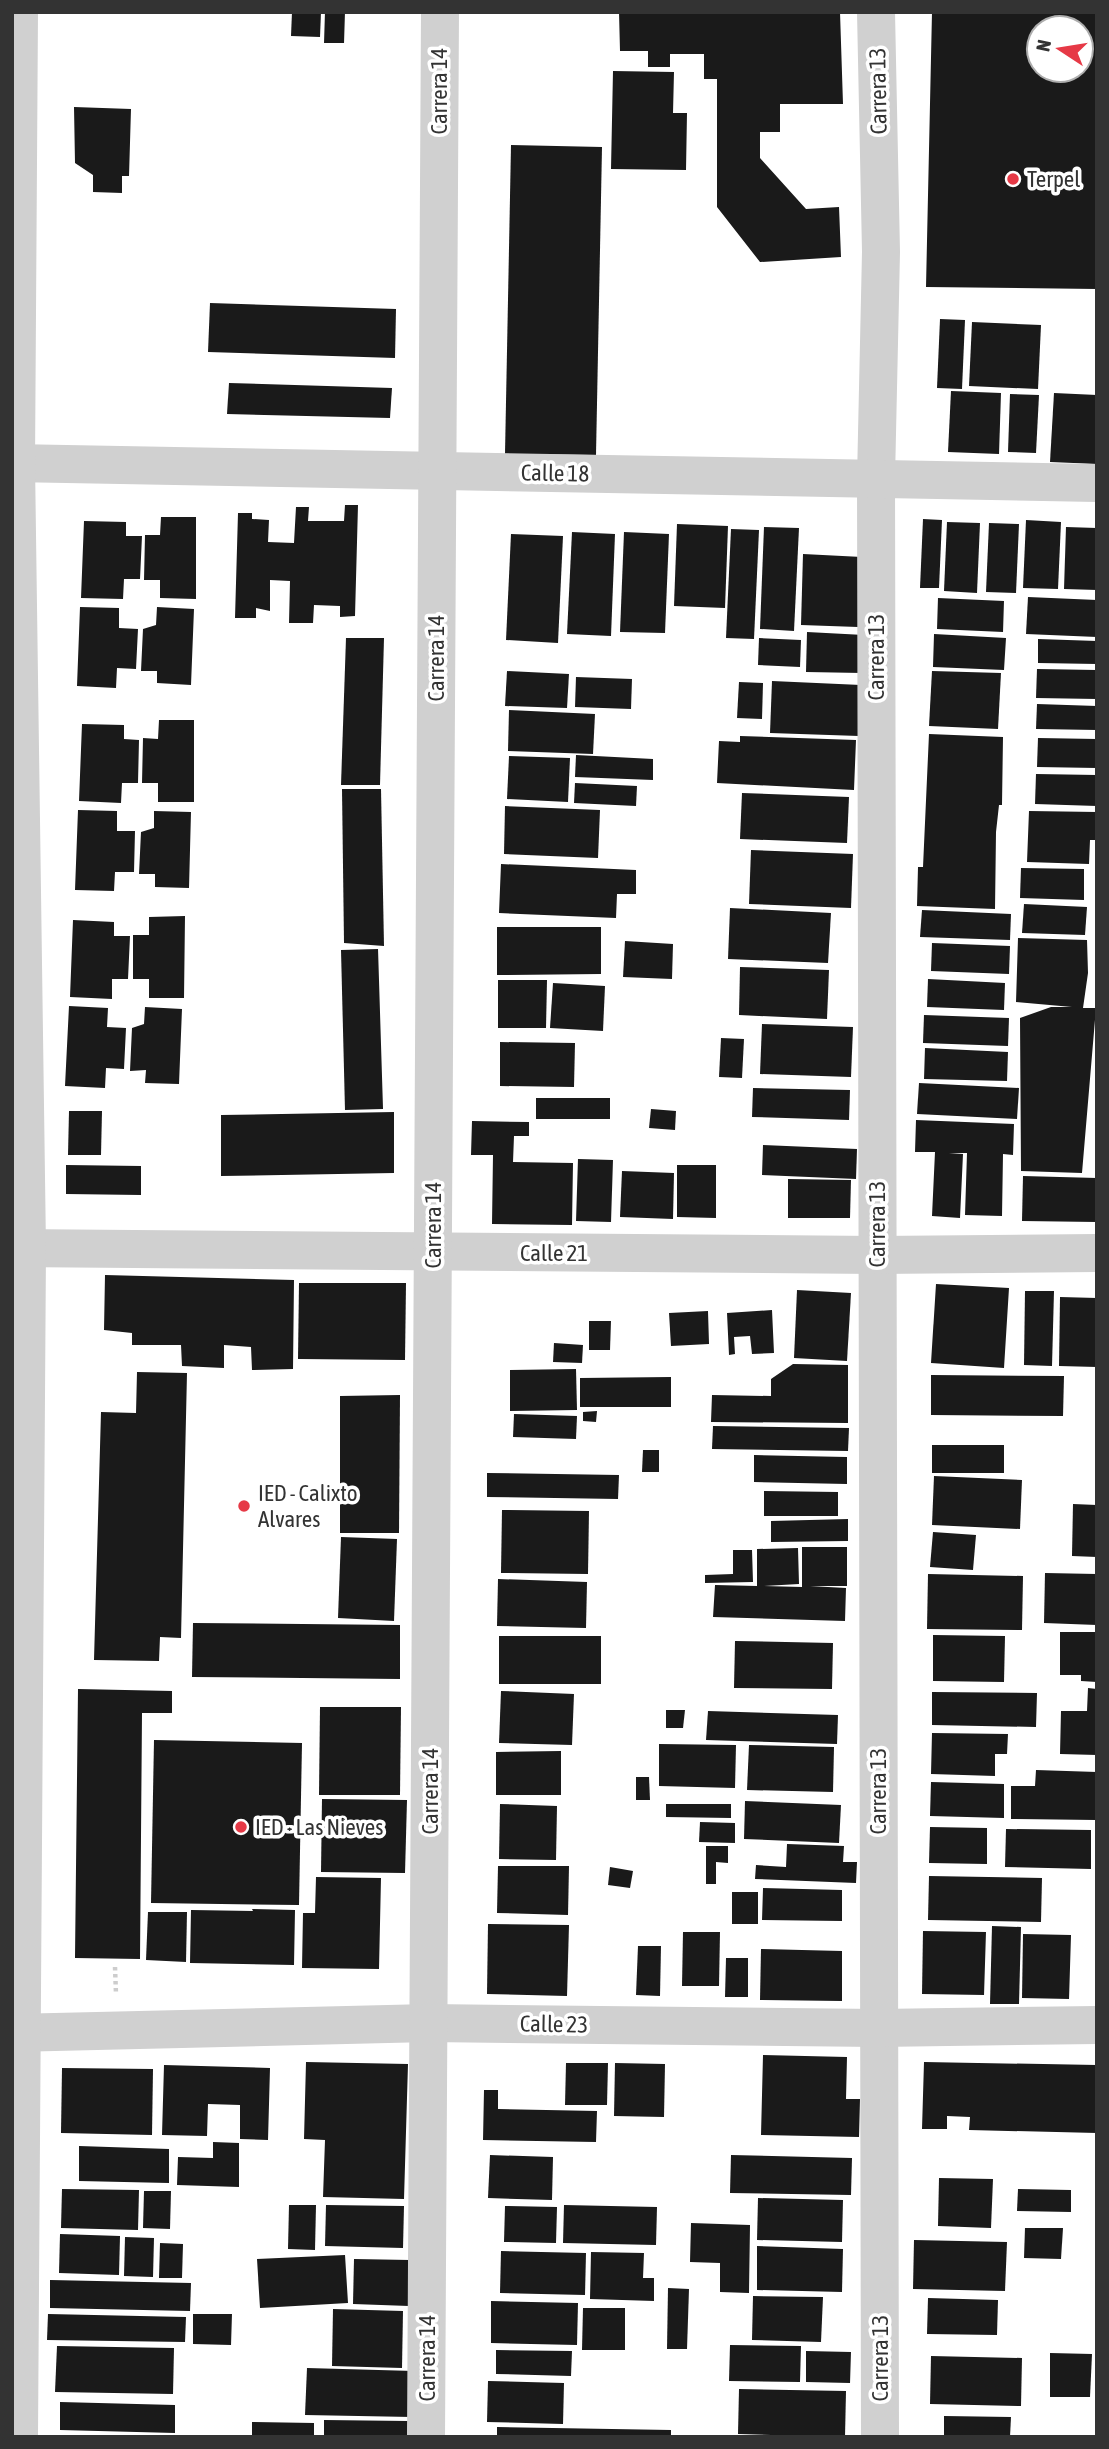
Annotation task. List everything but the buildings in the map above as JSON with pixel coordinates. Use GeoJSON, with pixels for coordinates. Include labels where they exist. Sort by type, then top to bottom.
{"type":"FeatureCollection","features":[{"type":"Feature","properties":{"kind":"street"},"geometry":{"type":"LineString","coordinates":[[19,12],[14,464],[20,1248],[17,2033],[19,2437]]}},
{"type":"Feature","properties":{"kind":"street","name":"Carrera 14"},"geometry":{"type":"LineString","coordinates":[[426,2437],[440,12]]}},
{"type":"Feature","properties":{"kind":"street","name":"Carrera 13"},"geometry":{"type":"LineString","coordinates":[[876,12],[881,252],[876,479],[880,2437]]}},
{"type":"Feature","properties":{"kind":"street","name":"Calle 18"},"geometry":{"type":"LineString","coordinates":[[14,464],[1097,483]]}},
{"type":"Feature","properties":{"kind":"street","name":"Calle 21"},"geometry":{"type":"LineString","coordinates":[[20,1248],[877,1255],[1097,1253]]}},
{"type":"Feature","properties":{"kind":"street","name":"Calle 23"},"geometry":{"type":"LineString","coordinates":[[17,2033],[429,2023],[878,2028],[1097,2025]]}},
{"type":"Feature","properties":{"kind":"place","name":"Terpel"},"geometry":{"type":"Point","coordinates":[1013,179]}},
{"type":"Feature","properties":{"kind":"place","name":"IED - Calixto Alvares"},"geometry":{"type":"Point","coordinates":[244,1506]}},
{"type":"Feature","properties":{"kind":"place","name":"IED - Las Nieves"},"geometry":{"type":"Point","coordinates":[241,1827]}}]}
